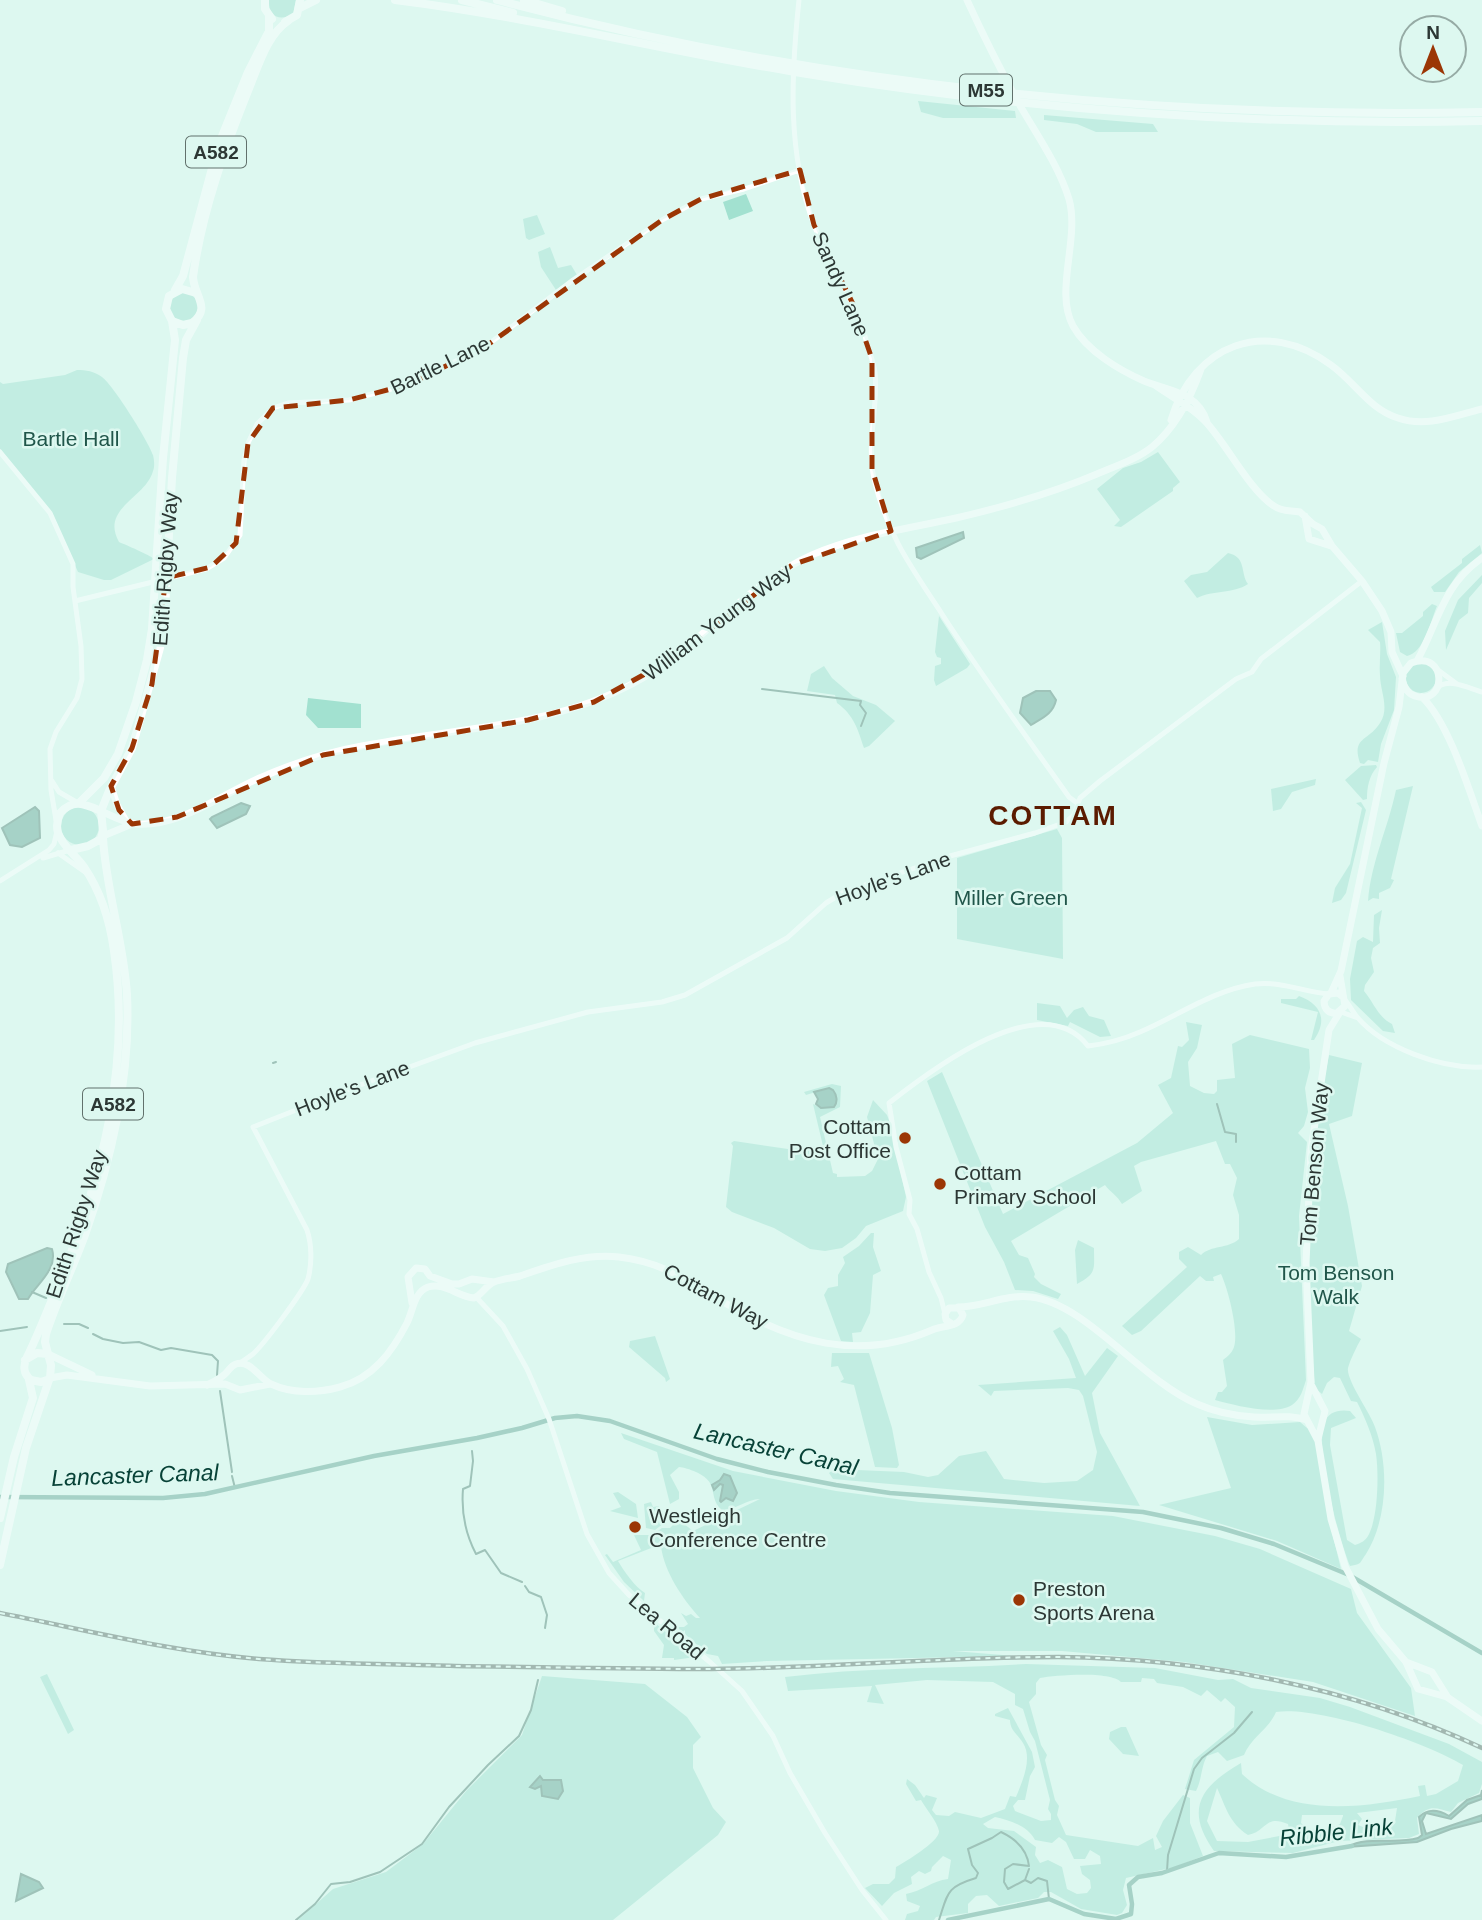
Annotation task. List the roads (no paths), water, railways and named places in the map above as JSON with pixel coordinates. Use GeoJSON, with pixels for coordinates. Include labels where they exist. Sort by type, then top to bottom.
{"type":"FeatureCollection","features":[{"type":"Feature","properties":{"kind":"highway"},"geometry":{"type":"LineString","coordinates":[[300,4],[316,0]]}},
{"type":"Feature","properties":{"kind":"highway","name":"M55"},"geometry":{"type":"LineString","coordinates":[[394,0],[584,31],[800,73],[901,89],[1063,108],[1338,122],[1482,121]]}},
{"type":"Feature","properties":{"kind":"highway","name":"M55"},"geometry":{"type":"LineString","coordinates":[[462,0],[584,31]]}},
{"type":"Feature","properties":{"kind":"highway","name":"M55"},"geometry":{"type":"LineString","coordinates":[[497,0],[637,33],[803,64],[1052,97],[1231,109],[1350,113],[1482,112]]}},
{"type":"Feature","properties":{"kind":"highway","name":"M55"},"geometry":{"type":"LineString","coordinates":[[524,0],[637,33]]}},
{"type":"Feature","properties":{"kind":"highway","name":"A582"},"geometry":{"type":"LineString","coordinates":[[197,320],[203,308],[193,283],[194,272],[215,179],[256,70],[275,33],[297,15],[300,4]]}},
{"type":"Feature","properties":{"kind":"highway","name":"A582"},"geometry":{"type":"LineString","coordinates":[[265,6],[278,22],[288,21]]}},
{"type":"Feature","properties":{"kind":"highway","name":"A582"},"geometry":{"type":"LineString","coordinates":[[172,321],[166,309],[167,300],[183,276],[218,146],[248,72],[269,30],[265,6]]}},
{"type":"Feature","properties":{"kind":"highway"},"geometry":{"type":"LineString","coordinates":[[173,292],[187,289],[197,293]]}},
{"type":"Feature","properties":{"kind":"highway"},"geometry":{"type":"LineString","coordinates":[[172,321],[187,325],[197,320]]}},
{"type":"Feature","properties":{"kind":"highway","name":"Edith Rigby Way"},"geometry":{"type":"LineString","coordinates":[[101,811],[132,748],[160,648],[183,358],[188,335],[197,320]]}},
{"type":"Feature","properties":{"kind":"highway","name":"Edith Rigby Way"},"geometry":{"type":"LineString","coordinates":[[79,803],[101,783],[118,754],[147,660],[152,629],[163,458],[175,334],[172,321]]}},
{"type":"Feature","properties":{"kind":"highway"},"geometry":{"type":"LineString","coordinates":[[79,803],[101,811]]}},
{"type":"Feature","properties":{"kind":"highway","name":"A582"},"geometry":{"type":"LineString","coordinates":[[71,850],[63,843],[57,828],[58,816],[63,808],[79,803]]}},
{"type":"Feature","properties":{"kind":"highway","name":"A582"},"geometry":{"type":"LineString","coordinates":[[101,811],[103,837]]}},
{"type":"Feature","properties":{"kind":"highway"},"geometry":{"type":"LineString","coordinates":[[71,850],[92,845],[103,837]]}},
{"type":"Feature","properties":{"kind":"highway","name":"Edith Rigby Way"},"geometry":{"type":"LineString","coordinates":[[48,1354],[46,1334],[86,1232],[106,1164],[127,1057],[127,992],[106,874],[103,837]]}},
{"type":"Feature","properties":{"kind":"highway","name":"Edith Rigby Way"},"geometry":{"type":"LineString","coordinates":[[26,1358],[80,1226],[102,1151],[116,1085],[121,1023],[113,939],[100,895],[71,850]]}},
{"type":"Feature","properties":{"kind":"highway"},"geometry":{"type":"LineString","coordinates":[[0,1518],[8,1481],[32,1402],[25,1372],[26,1358],[37,1353],[48,1354]]}},
{"type":"Feature","properties":{"kind":"highway","name":"A582"},"geometry":{"type":"LineString","coordinates":[[0,1565],[26,1448],[50,1379],[51,1365],[48,1354]]}},
{"type":"Feature","properties":{"kind":"highway"},"geometry":{"type":"LineString","coordinates":[[29,1380],[38,1382],[50,1379]]}},
{"type":"Feature","properties":{"kind":"main road"},"geometry":{"type":"LineString","coordinates":[[967,0],[1069,200],[1073,235],[1067,299],[1072,324],[1081,337],[1104,357],[1127,372],[1188,402],[1207,422],[1268,501],[1281,510],[1297,511],[1322,529],[1332,547],[1362,581],[1386,618],[1394,657],[1407,691],[1432,709],[1446,732],[1482,826]]}},
{"type":"Feature","properties":{"kind":"main road","name":"William Young Way"},"geometry":{"type":"LineString","coordinates":[[1170,426],[1187,383],[1214,356],[1237,345],[1260,341],[1294,345],[1318,356],[1344,375],[1371,403],[1399,419],[1432,422],[1482,409]]}},
{"type":"Feature","properties":{"kind":"main road","name":"William Young Way"},"geometry":{"type":"LineString","coordinates":[[101,811],[129,823],[156,823],[177,817],[253,781],[323,755],[375,743],[528,720],[594,702],[633,684],[674,658],[754,591],[792,565],[836,546],[1016,502],[1079,481],[1146,452],[1159,440],[1188,402],[1201,369]]}},
{"type":"Feature","properties":{"kind":"main road"},"geometry":{"type":"LineString","coordinates":[[1304,516],[1310,541],[1332,547]]}},
{"type":"Feature","properties":{"kind":"main road"},"geometry":{"type":"LineString","coordinates":[[1308,532],[1315,526]]}},
{"type":"Feature","properties":{"kind":"main road"},"geometry":{"type":"LineString","coordinates":[[1318,542],[1324,534]]}},
{"type":"Feature","properties":{"kind":"main road"},"geometry":{"type":"LineString","coordinates":[[1340,975],[1345,1006],[1340,1012],[1333,1013],[1325,1008],[1324,1001],[1340,975],[1406,667],[1415,662],[1451,590],[1482,558]]}},
{"type":"Feature","properties":{"kind":"main road"},"geometry":{"type":"LineString","coordinates":[[1399,707],[1418,697],[1432,694],[1438,687],[1435,667],[1429,654],[1429,638]]}},
{"type":"Feature","properties":{"kind":"main road"},"geometry":{"type":"LineString","coordinates":[[1394,657],[1435,667]]}},
{"type":"Feature","properties":{"kind":"main road"},"geometry":{"type":"LineString","coordinates":[[1432,694],[1432,709]]}},
{"type":"Feature","properties":{"kind":"main road"},"geometry":{"type":"LineString","coordinates":[[111,786],[118,808],[129,823]]}},
{"type":"Feature","properties":{"kind":"main road","name":"William Young Way"},"geometry":{"type":"LineString","coordinates":[[103,837],[129,823]]}},
{"type":"Feature","properties":{"kind":"main road"},"geometry":{"type":"LineString","coordinates":[[1330,994],[1338,993],[1344,998]]}},
{"type":"Feature","properties":{"kind":"main road","name":"Tom Benson Way"},"geometry":{"type":"LineString","coordinates":[[1306,1405],[1311,1382],[1307,1216],[1311,1150],[1329,1030],[1325,1008]]}},
{"type":"Feature","properties":{"kind":"main road","name":"Tom Benson Way"},"geometry":{"type":"LineString","coordinates":[[1329,1030],[1340,1012]]}},
{"type":"Feature","properties":{"kind":"main road","name":"Cottam Way"},"geometry":{"type":"LineString","coordinates":[[480,1294],[495,1282],[564,1262],[614,1256],[649,1262],[671,1270],[750,1316],[821,1343],[838,1346],[881,1346],[908,1340],[934,1328],[953,1324]]}},
{"type":"Feature","properties":{"kind":"main road"},"geometry":{"type":"LineString","coordinates":[[412,1287],[425,1289],[438,1286],[466,1296],[480,1294],[481,1285],[475,1279],[452,1284],[430,1276],[425,1269],[413,1270],[408,1278],[412,1287],[412,1308]]}},
{"type":"Feature","properties":{"kind":"main road"},"geometry":{"type":"LineString","coordinates":[[207,1385],[240,1363],[270,1384],[294,1391],[314,1392],[353,1382],[387,1356],[412,1308],[430,1283],[430,1276]]}},
{"type":"Feature","properties":{"kind":"main road","name":"Cottam Way"},"geometry":{"type":"LineString","coordinates":[[475,1279],[495,1282]]}},
{"type":"Feature","properties":{"kind":"main road"},"geometry":{"type":"LineString","coordinates":[[464,1283],[462,1289],[466,1296]]}},
{"type":"Feature","properties":{"kind":"main road"},"geometry":{"type":"LineString","coordinates":[[976,1306],[959,1323],[953,1324],[946,1320],[948,1308],[976,1306],[1012,1296],[1032,1297],[1050,1302],[1078,1317],[1162,1384],[1189,1401],[1237,1415],[1287,1415],[1314,1422],[1323,1419]]}},
{"type":"Feature","properties":{"kind":"main road"},"geometry":{"type":"LineString","coordinates":[[956,1307],[961,1310],[963,1318]]}},
{"type":"Feature","properties":{"kind":"main road","name":"Cottam Way"},"geometry":{"type":"LineString","coordinates":[[934,1328],[945,1314]]}},
{"type":"Feature","properties":{"kind":"main road"},"geometry":{"type":"LineString","coordinates":[[48,1354],[105,1380]]}},
{"type":"Feature","properties":{"kind":"main road"},"geometry":{"type":"LineString","coordinates":[[249,1388],[254,1380],[252,1369]]}},
{"type":"Feature","properties":{"kind":"main road"},"geometry":{"type":"LineString","coordinates":[[227,1373],[230,1385]]}},
{"type":"Feature","properties":{"kind":"main road"},"geometry":{"type":"LineString","coordinates":[[50,1379],[67,1375],[150,1386],[230,1385],[238,1390],[270,1384]]}},
{"type":"Feature","properties":{"kind":"main road","name":"Tom Benson Way"},"geometry":{"type":"LineString","coordinates":[[1311,1382],[1320,1402]]}},
{"type":"Feature","properties":{"kind":"main road"},"geometry":{"type":"LineString","coordinates":[[1287,1415],[1313,1401],[1320,1402],[1325,1408],[1318,1441]]}},
{"type":"Feature","properties":{"kind":"main road"},"geometry":{"type":"LineString","coordinates":[[1306,1405],[1304,1411],[1318,1441],[1331,1519],[1345,1566],[1357,1592],[1378,1629],[1406,1662],[1418,1689],[1447,1697],[1482,1721]]}},
{"type":"Feature","properties":{"kind":"main road"},"geometry":{"type":"LineString","coordinates":[[1406,1662],[1433,1672],[1447,1697]]}},
{"type":"Feature","properties":{"kind":"main road"},"geometry":{"type":"LineString","coordinates":[[1415,1680],[1423,1670]]}},
{"type":"Feature","properties":{"kind":"main road"},"geometry":{"type":"LineString","coordinates":[[1428,1692],[1434,1688],[1437,1681]]}},
{"type":"Feature","properties":{"kind":"street","name":"Sandy Lane"},"geometry":{"type":"LineString","coordinates":[[799,0],[792,92],[793,126],[800,170],[814,225],[853,304],[872,359],[875,375],[872,469],[891,531],[908,563],[977,667],[1069,797],[1077,803]]}},
{"type":"Feature","properties":{"kind":"street","name":"Bartle Lane"},"geometry":{"type":"LineString","coordinates":[[75,601],[206,569],[228,554],[241,530],[245,455],[252,432],[269,411],[288,403],[356,399],[410,384],[486,346],[573,279],[662,220],[701,199],[744,189],[800,170]]}},
{"type":"Feature","properties":{"kind":"street"},"geometry":{"type":"LineString","coordinates":[[0,452],[50,513],[72,561],[81,646],[81,685],[76,700],[52,741],[50,761],[57,828],[53,846],[36,860],[0,881]]}},
{"type":"Feature","properties":{"kind":"street","name":"Hoyle's Lane"},"geometry":{"type":"LineString","coordinates":[[254,1353],[304,1288],[309,1272],[310,1249],[305,1225],[253,1127],[352,1087],[475,1043],[589,1012],[663,1002],[685,995],[788,938],[826,903],[839,895],[950,856],[1071,819],[1077,803],[1100,781],[1236,678],[1252,672],[1261,659],[1362,581]]}},
{"type":"Feature","properties":{"kind":"street"},"geometry":{"type":"LineString","coordinates":[[1435,667],[1457,684]]}},
{"type":"Feature","properties":{"kind":"street"},"geometry":{"type":"LineString","coordinates":[[1438,687],[1445,683],[1457,684],[1482,692]]}},
{"type":"Feature","properties":{"kind":"street"},"geometry":{"type":"LineString","coordinates":[[51,778],[59,792],[79,803]]}},
{"type":"Feature","properties":{"kind":"street"},"geometry":{"type":"LineString","coordinates":[[36,860],[71,850]]}},
{"type":"Feature","properties":{"kind":"street"},"geometry":{"type":"LineString","coordinates":[[58,853],[88,873]]}},
{"type":"Feature","properties":{"kind":"street"},"geometry":{"type":"LineString","coordinates":[[945,1314],[917,1229],[909,1214],[910,1200],[896,1147],[889,1103],[966,1049],[1034,1024],[1068,1031],[1088,1046],[1139,1032],[1233,989],[1254,984],[1275,984],[1311,993],[1330,994]]}},
{"type":"Feature","properties":{"kind":"street"},"geometry":{"type":"LineString","coordinates":[[1311,993],[1325,1008]]}},
{"type":"Feature","properties":{"kind":"street"},"geometry":{"type":"LineString","coordinates":[[1344,998],[1358,1018],[1384,1038],[1419,1056],[1450,1065],[1482,1067]]}},
{"type":"Feature","properties":{"kind":"street"},"geometry":{"type":"LineString","coordinates":[[1340,1012],[1358,1018]]}},
{"type":"Feature","properties":{"kind":"street","name":"Lea Road"},"geometry":{"type":"LineString","coordinates":[[480,1294],[487,1309],[503,1326],[514,1344],[548,1416],[587,1534],[609,1573],[629,1595],[742,1691],[773,1736],[790,1773],[825,1833],[862,1891],[886,1920]]}},
{"type":"Feature","properties":{"kind":"street"},"geometry":{"type":"LineString","coordinates":[[941,1298],[956,1307]]}},
{"type":"Feature","properties":{"kind":"street"},"geometry":{"type":"LineString","coordinates":[[240,1363],[254,1353]]}},
{"type":"Feature","properties":{"kind":"street"},"geometry":{"type":"LineString","coordinates":[[252,1369],[254,1353]]}},
{"type":"Feature","properties":{"kind":"waterway"},"geometry":{"type":"LineString","coordinates":[[762,689],[861,701],[860,705],[866,713],[861,726]]}},
{"type":"Feature","properties":{"kind":"waterway"},"geometry":{"type":"LineString","coordinates":[[1217,1104],[1225,1132],[1236,1134],[1236,1142]]}},
{"type":"Feature","properties":{"kind":"waterway"},"geometry":{"type":"LineString","coordinates":[[32,1292],[46,1298]]}},
{"type":"Feature","properties":{"kind":"waterway"},"geometry":{"type":"LineString","coordinates":[[64,1324],[79,1324],[88,1328]]}},
{"type":"Feature","properties":{"kind":"waterway"},"geometry":{"type":"LineString","coordinates":[[0,1331],[27,1327]]}},
{"type":"Feature","properties":{"kind":"waterway"},"geometry":{"type":"LineString","coordinates":[[93,1334],[123,1343],[139,1342],[161,1350],[171,1348],[212,1355],[218,1361],[217,1375]]}},
{"type":"Feature","properties":{"kind":"waterway"},"geometry":{"type":"LineString","coordinates":[[220,1391],[232,1472]]}},
{"type":"Feature","properties":{"kind":"waterway","name":"Lancaster Canal"},"geometry":{"type":"LineString","coordinates":[[0,1497],[163,1498],[205,1494],[374,1456],[477,1438],[555,1418],[577,1416],[610,1421],[717,1459],[836,1485],[890,1493],[1143,1512],[1221,1528],[1274,1544],[1349,1575],[1482,1653]]}},
{"type":"Feature","properties":{"kind":"waterway"},"geometry":{"type":"LineString","coordinates":[[472,1451],[470,1486],[463,1489],[463,1515],[469,1538],[476,1554],[485,1550],[501,1573],[522,1582]]}},
{"type":"Feature","properties":{"kind":"waterway"},"geometry":{"type":"LineString","coordinates":[[232,1476],[235,1488]]}},
{"type":"Feature","properties":{"kind":"waterway"},"geometry":{"type":"LineString","coordinates":[[525,1586],[529,1592],[541,1597],[547,1615],[545,1628]]}},
{"type":"Feature","properties":{"kind":"waterway"},"geometry":{"type":"LineString","coordinates":[[296,1920],[315,1904],[331,1884],[350,1882],[380,1872],[422,1844],[449,1807],[519,1736],[531,1710],[538,1680]]}},
{"type":"Feature","properties":{"kind":"waterway"},"geometry":{"type":"LineString","coordinates":[[1167,1871],[1168,1855],[1194,1769],[1202,1758],[1234,1733],[1252,1712]]}},
{"type":"Feature","properties":{"kind":"waterway"},"geometry":{"type":"LineString","coordinates":[[939,1920],[944,1903],[953,1888],[976,1878],[978,1873],[972,1865],[968,1849],[1001,1832],[1020,1845],[1029,1866],[1013,1864],[1005,1869],[1004,1882],[1008,1889],[1025,1880]]}},
{"type":"Feature","properties":{"kind":"waterway","name":"Ribble Link"},"geometry":{"type":"LineString","coordinates":[[948,1920],[1049,1899],[1084,1914],[1116,1919],[1131,1914],[1129,1885],[1138,1877],[1162,1873],[1219,1853],[1286,1857],[1352,1846]]}},
{"type":"Feature","properties":{"kind":"waterway"},"geometry":{"type":"LineString","coordinates":[[1029,1869],[1025,1880],[1031,1883],[1038,1878],[1047,1881],[1049,1899]]}},
{"type":"Feature","properties":{"kind":"railway"},"geometry":{"type":"LineString","coordinates":[[0,1613],[194,1651],[308,1662],[711,1669],[1015,1657],[1166,1663],[1221,1670],[1328,1693],[1381,1708],[1482,1748]]}},
{"type":"Feature","properties":{"kind":"place","name":"Cottam Post Office"},"geometry":{"type":"Point","coordinates":[905,1138]}},
{"type":"Feature","properties":{"kind":"place","name":"Cottam Primary School"},"geometry":{"type":"Point","coordinates":[940,1184]}},
{"type":"Feature","properties":{"kind":"place","name":"Westleigh Conference Centre"},"geometry":{"type":"Point","coordinates":[635,1527]}},
{"type":"Feature","properties":{"kind":"place","name":"Preston Sports Arena"},"geometry":{"type":"Point","coordinates":[1019,1600]}},
{"type":"Feature","properties":{"kind":"district","name":"COTTAM"},"geometry":{"type":"Point","coordinates":[1053,815]}},
{"type":"Feature","properties":{"kind":"park label","name":"Bartle Hall"},"geometry":{"type":"Point","coordinates":[71,438]}},
{"type":"Feature","properties":{"kind":"park label","name":"Miller Green"},"geometry":{"type":"Point","coordinates":[1011,897]}},
{"type":"Feature","properties":{"kind":"park label","name":"Tom Benson Walk"},"geometry":{"type":"Point","coordinates":[1336,1284]}}]}
